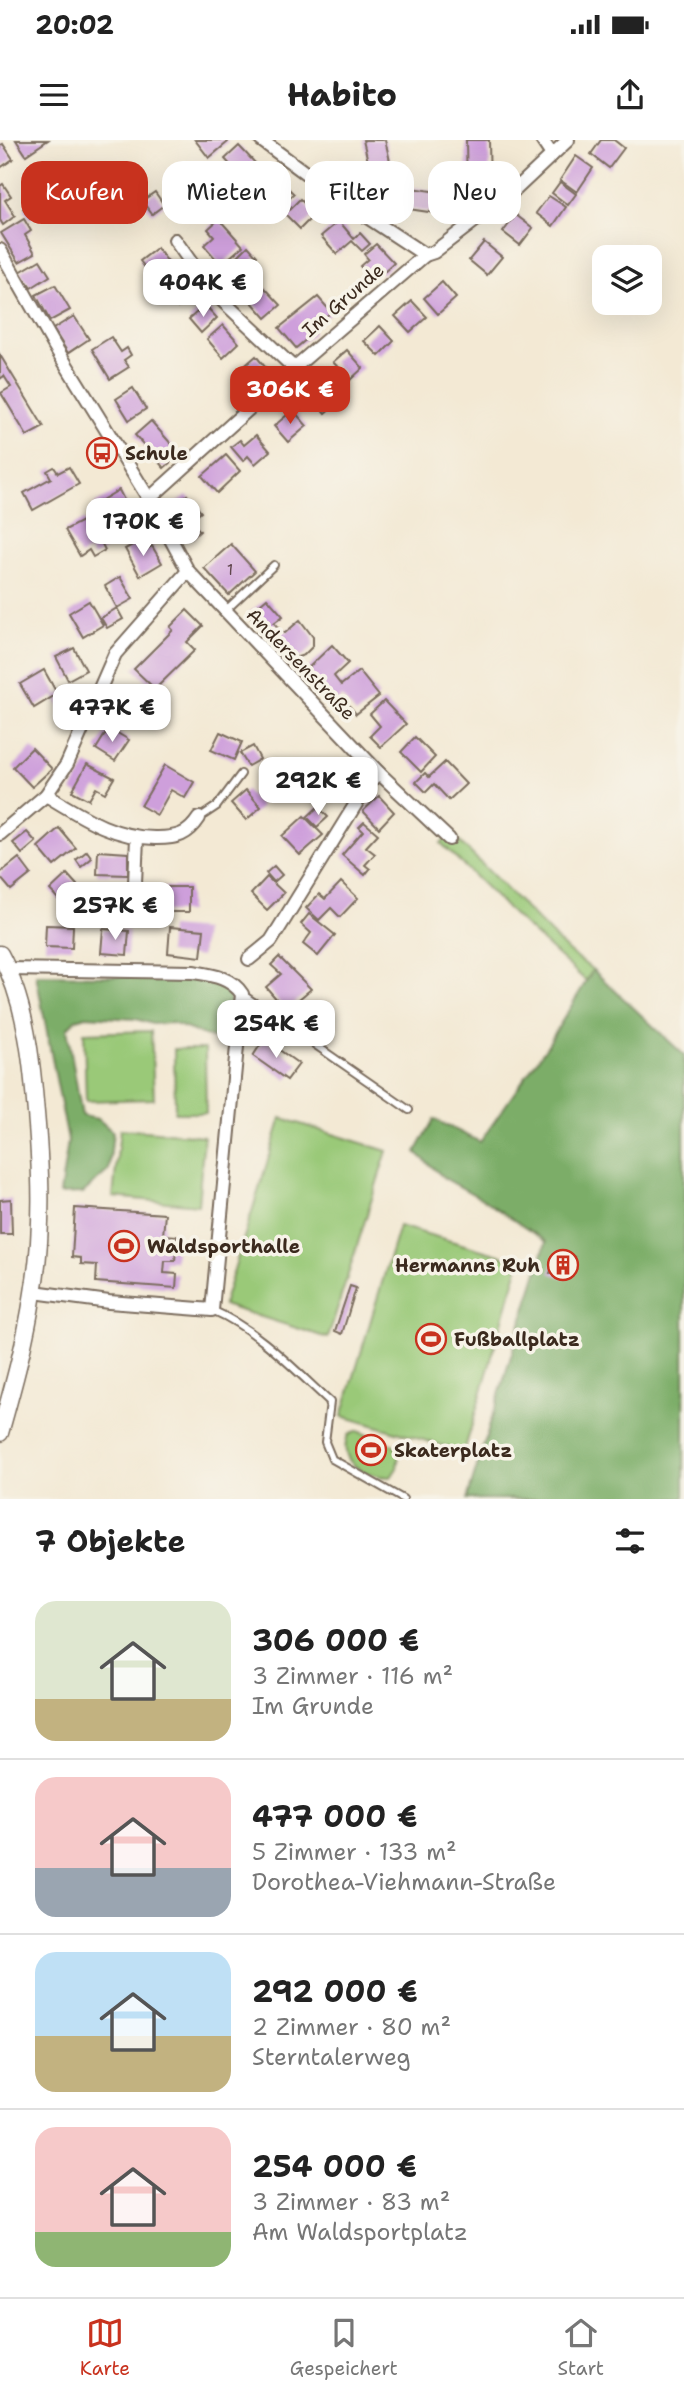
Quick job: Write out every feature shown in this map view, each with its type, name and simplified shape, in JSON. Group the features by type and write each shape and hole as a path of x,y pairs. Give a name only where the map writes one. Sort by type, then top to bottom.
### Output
{"street":[{"path":"261,140 346,203 425,255"},
{"path":"542,140 552,155"},
{"name":"Im Grunde","path":"149,499 425,255 434,252 515,190 568,140"},
{"path":"175,240 209,288 295,368"},
{"name":"Andersenstraße","path":"0,250 54,345 149,499 188,571 379,773 449,839"},
{"path":"0,834 46,795 67,764 115,654 188,571"},
{"path":"249,959 271,941 370,781 379,773"},
{"path":"46,795 97,825 137,838 182,836 192,830 199,818"},
{"path":"124,909 135,883 137,838"},
{"path":"0,954 16,986 33,1069 39,1151 39,1231 33,1292 0,1433"},
{"path":"8,969 193,972 214,975 229,981 242,994 212,1310 108,1302 33,1292"}],"lane":[{"path":"224,612 274,565"},
{"path":"199,818 217,806 241,774"},
{"path":"242,994 409,1110"},
{"path":"212,1310 231,1318 275,1351 330,1402 325,1442 332,1459 403,1499"}],"green space":[{"path":"452,834 568,951 593,970 586,981 441,843"},
{"path":"593,970 684,1055 684,1499 467,1499 546,1242 484,1200 444,1178 416,1152 434,1119 480,1142 547,1046"},
{"path":"36,975 186,977 229,988 232,1024 225,1043 172,1023 152,1024 136,1019 85,1016 75,1020 67,1029 82,1116 98,1119 113,1132 109,1170 83,1193 60,1194 68,1141"},
{"path":"151,1031 154,1099 86,1101 84,1033"},
{"path":"174,1049 205,1049 206,1113 175,1113"},
{"path":"281,1118 387,1151 328,1338 223,1305"},
{"path":"120,1129 204,1136 198,1205 113,1197"},
{"name":"Fußballplatz","path":"399,1226 520,1261 464,1452 342,1416"},
{"name":"Skaterplatz","path":"357,1431 394,1445 399,1455 397,1468 391,1477 372,1475 350,1461 346,1445 348,1435"}],"building":[{"path":"16,140 48,140 26,155"},
{"path":"195,140 227,140 228,142 209,158"},
{"path":"363,140 385,140 390,161 368,161"},
{"path":"466,140 489,140 489,161 466,161"},
{"path":"601,140 614,140 624,148 609,168 591,154"},
{"path":"3,144 13,159 0,168 0,146"},
{"path":"239,146 253,161 227,161 225,159"},
{"path":"576,156 593,168 577,192 560,180"},
{"path":"560,182 576,194 568,205 552,193"},
{"path":"3,184 11,196 5,200 15,216 3,225 0,220 0,186"},
{"path":"414,188 428,190 428,212 414,210"},
{"path":"155,192 162,202 162,206 152,214 148,209 148,197"},
{"path":"549,196 566,207 553,226 536,213"},
{"path":"300,199 305,204 305,224 300,229 291,220 291,208"},
{"path":"521,219 533,228 520,245 503,232 509,224 521,224"},
{"path":"21,221 21,224 27,224 31,231 25,235 35,253 19,262 1,233"},
{"path":"214,224 223,224 243,246 221,265 204,245 214,236 208,229"},
{"path":"335,224 342,224 354,239 360,233 370,244 362,251 352,241 337,254 321,236"},
{"path":"484,242 502,257 487,275 469,260"},
{"path":"376,244 394,263 382,274 376,267 367,274 360,266 368,259 364,254"},
{"path":"248,246 257,256 247,266 237,257"},
{"path":"157,248 172,267 155,280 140,261"},
{"path":"40,260 50,276 31,288 20,272"},
{"path":"240,264 256,281 244,293 228,276"},
{"path":"177,272 195,292 178,307 161,286"},
{"path":"442,282 456,298 438,314 424,298"},
{"path":"55,285 70,310 50,321 36,295"},
{"path":"265,288 281,305 266,318 251,301"},
{"path":"318,297 331,312 311,330 314,333 296,348 279,328"},
{"path":"412,301 427,317 410,332 395,316"},
{"path":"205,305 217,318 201,333 189,319"},
{"path":"74,316 89,339 68,353 53,329"},
{"path":"223,325 239,343 223,358 207,339"},
{"path":"380,326 394,341 379,356 364,341"},
{"path":"111,337 121,352 127,348 131,355 124,360 129,367 110,379 92,349"},
{"path":"347,350 363,368 350,380 333,362"},
{"path":"0,355 44,427 27,436 1,393 11,387 4,376 0,379"},
{"path":"256,356 271,374 248,393 240,384 248,377 241,369"},
{"path":"328,382 342,398 325,413 311,397"},
{"path":"133,388 146,409 129,420 116,399"},
{"path":"293,410 307,426 288,442 274,426"},
{"path":"151,421 180,454 164,468 135,435"},
{"path":"256,435 270,451 255,464 248,456 243,461 231,447 240,440 244,445"},
{"path":"226,455 240,471 217,493 202,476"},
{"path":"54,467 58,473 69,467 79,484 33,510 24,493 51,478 47,471"},
{"path":"119,490 128,508 105,521 95,504"},
{"path":"187,495 201,512 185,525 171,508"},
{"path":"84,520 95,540 99,538 105,550 93,557 89,550 80,556 65,530"},
{"path":"192,522 200,531 192,538 184,529"},
{"path":"138,542 143,551 152,546 162,563 140,576 125,549"},
{"path":"231,544 255,571 229,595 204,568"},
{"path":"120,577 133,599 117,608 105,586"},
{"path":"267,598 283,616 274,623 280,630 285,633 300,620 313,637 313,646 304,655 291,659 248,614"},
{"path":"89,601 103,625 83,637 69,613"},
{"path":"117,608 123,619 107,628 101,618"},
{"path":"187,610 203,626 187,642 195,650 155,689 134,669 173,630 170,627"},
{"path":"332,645 348,663 334,676 341,685 359,671 379,696 356,714 342,697 334,703 307,669"},
{"path":"74,648 86,670 68,680 56,657"},
{"path":"44,670 58,695 75,685 83,699 62,711 54,696 34,708 20,684"},
{"path":"133,688 155,703 142,723 120,709"},
{"path":"384,701 406,724 381,747 370,736 380,726 370,714"},
{"path":"109,728 129,740 115,761 96,749"},
{"path":"220,732 242,742 234,760 211,750"},
{"path":"415,737 435,757 421,772 401,752"},
{"path":"253,746 260,759 248,766 240,753"},
{"path":"32,748 52,769 32,787 13,767"},
{"path":"445,762 466,784 449,800 434,784 426,792 416,782 425,773 429,777"},
{"path":"87,764 114,778 105,793 96,788 89,800 72,791"},
{"path":"334,764 352,782 337,797 319,779"},
{"path":"165,765 194,782 185,798 171,790 157,815 141,806"},
{"path":"246,790 261,807 246,820 231,803"},
{"path":"379,796 394,812 379,828 363,811"},
{"path":"318,807 328,817 317,827 307,817"},
{"path":"304,816 323,835 300,855 282,836"},
{"path":"364,822 378,834 366,847 375,854 365,865 370,869 365,875 342,855 363,831 359,827"},
{"path":"59,828 76,848 54,866 38,847"},
{"path":"27,832 36,842 22,854 13,843"},
{"path":"87,851 92,858 81,867 76,860"},
{"path":"98,851 128,853 128,875 97,874"},
{"path":"19,858 31,874 11,890 0,877 0,873"},
{"path":"274,866 282,875 274,882 266,873"},
{"path":"67,874 85,894 68,910 50,890"},
{"path":"267,877 284,893 267,910 251,894"},
{"path":"341,882 358,898 340,917 331,908 319,920 306,908 319,894 325,899"},
{"path":"159,887 189,887 189,912 159,912"},
{"path":"89,902 90,912 78,914 77,903"},
{"path":"309,914 335,935 318,956 303,944 311,933 301,924"},
{"path":"46,925 73,926 72,948 45,947"},
{"path":"170,927 204,930 201,957 168,953"},
{"path":"103,929 129,931 127,955 101,953"},
{"path":"279,957 311,989 286,1010 266,987 281,974 271,965"},
{"path":"264,1039 299,1064 287,1080 253,1056"},
{"path":"11,1199 12,1234 0,1234 0,1200"},
{"name":"Waldsporthalle","path":"75,1208 165,1214 163,1235 177,1236 175,1261 165,1261 164,1273 177,1274 176,1288 96,1282 97,1265 81,1264 81,1258 72,1257"},
{"name":"Hermanns Ruh","path":"557,1252 575,1257 568,1279 550,1273"},
{"path":"350,1286 356,1288 342,1334 335,1331"}],"place":[{"name":"Schule","path":"102,453"},
{"name":"Waldsporthalle","path":"124,1246"},
{"name":"Hermanns Ruh","path":"563,1265"},
{"name":"Fußballplatz","path":"431,1339"},
{"name":"Skaterplatz","path":"371,1450"}]}
